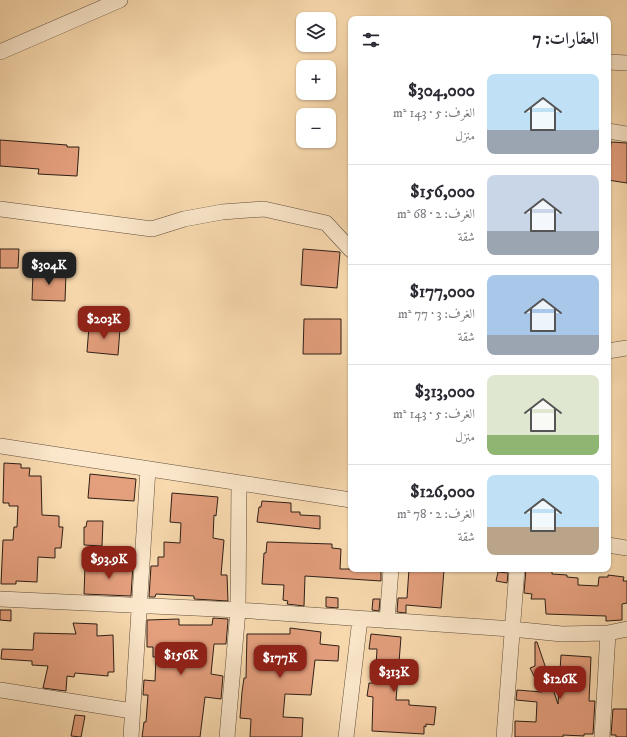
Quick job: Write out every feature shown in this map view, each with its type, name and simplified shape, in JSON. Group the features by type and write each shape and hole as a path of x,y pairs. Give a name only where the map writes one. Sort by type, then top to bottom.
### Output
{"street":[{"path":"98,0 118,1"},
{"path":"0,52 118,1"},
{"path":"611,62 627,63"},
{"path":"611,131 627,134"},
{"path":"0,209 152,229 184,219 222,212 264,209 326,223 348,247"},
{"path":"611,351 627,348"},
{"path":"0,446 348,500"},
{"path":"131,737 148,469"},
{"path":"227,737 238,610 239,483"},
{"path":"611,545 627,548"},
{"path":"387,621 391,572"},
{"path":"504,737 517,572"},
{"path":"0,599 238,610 512,629 562,634 608,633 627,629"},
{"path":"346,737 360,619"},
{"path":"602,737 608,633"},
{"path":"0,690 132,711"}],"building":[{"path":"0,140 79,147 77,176 38,174 39,169 0,166"},
{"path":"611,142 627,143 627,183 611,180"},
{"path":"0,249 19,249 18,268 0,268"},
{"path":"303,249 340,252 337,288 301,285"},
{"path":"33,272 66,273 65,301 32,300"},
{"path":"304,319 341,319 341,354 303,354"},
{"path":"89,326 120,329 118,355 87,352"},
{"path":"4,463 21,464 21,468 30,468 29,476 41,476 42,515 59,516 59,527 63,527 61,548 55,548 55,558 38,557 37,582 16,581 16,584 1,584 3,540 13,540 14,527 17,527 18,506 9,506 9,503 3,503"},
{"path":"90,474 136,479 134,501 88,498"},
{"path":"172,493 218,497 216,516 214,515 213,538 224,540 221,575 227,575 228,601 194,599 194,596 156,594 155,597 149,597 151,566 158,566 158,557 164,557 164,542 180,543 181,523 170,522"},
{"path":"262,501 291,503 291,512 300,512 300,515 320,516 320,529 257,522 259,507 261,507"},
{"path":"87,521 103,521 102,546 84,545 84,527 86,527"},
{"path":"267,542 332,544 332,548 341,549 340,569 348,569 348,572 381,572 381,581 305,576 304,606 287,604 288,601 283,600 284,585 262,584 264,553 266,553"},
{"path":"123,564 133,564 131,596 84,594 85,566 123,567"},
{"path":"409,572 444,572 441,608 406,605 406,613 397,612 398,598 407,598"},
{"path":"498,572 508,573 507,583 496,581"},
{"path":"526,572 552,572 552,574 567,575 567,577 578,578 578,585 598,586 599,577 608,577 608,575 624,577 623,581 627,581 627,603 622,604 622,620 606,621 606,616 546,614 545,599 531,599 532,594 524,593"},
{"path":"326,597 338,598 338,608 326,607"},
{"path":"373,599 380,599 379,611 372,610"},
{"path":"0,610 11,610 11,621 0,620"},
{"path":"213,618 228,619 226,644 214,644 211,674 223,676 221,699 205,697 200,737 142,737 144,722 146,722 148,695 143,695 144,680 155,681 156,657 153,657 153,647 147,647 147,620 179,619 179,625 212,625"},
{"path":"73,623 97,624 97,636 113,635 114,672 108,672 108,676 75,673 74,677 67,676 66,691 43,688 48,666 32,665 32,661 1,659 2,649 33,650 34,633 76,634"},
{"path":"290,628 321,632 320,644 339,646 338,661 315,660 311,695 285,694 283,717 303,718 302,737 250,737 251,719 240,718 244,678 246,678 247,634 290,634"},
{"path":"371,634 401,637 396,700 409,700 409,705 436,707 434,725 426,724 426,727 424,726 424,734 372,731 373,697 367,696 369,683 375,683 377,649 369,649"},
{"path":"535,642 537,642 558,704 561,655 591,657 589,701 595,701 593,734 584,734 584,736 563,735 563,737 515,737 515,721 536,722 537,702 516,700 517,690 542,692 530,668 535,666"},
{"path":"613,709 627,709 627,737 616,737 616,735 611,735"},
{"path":"75,715 85,716 81,737 71,736"}]}
